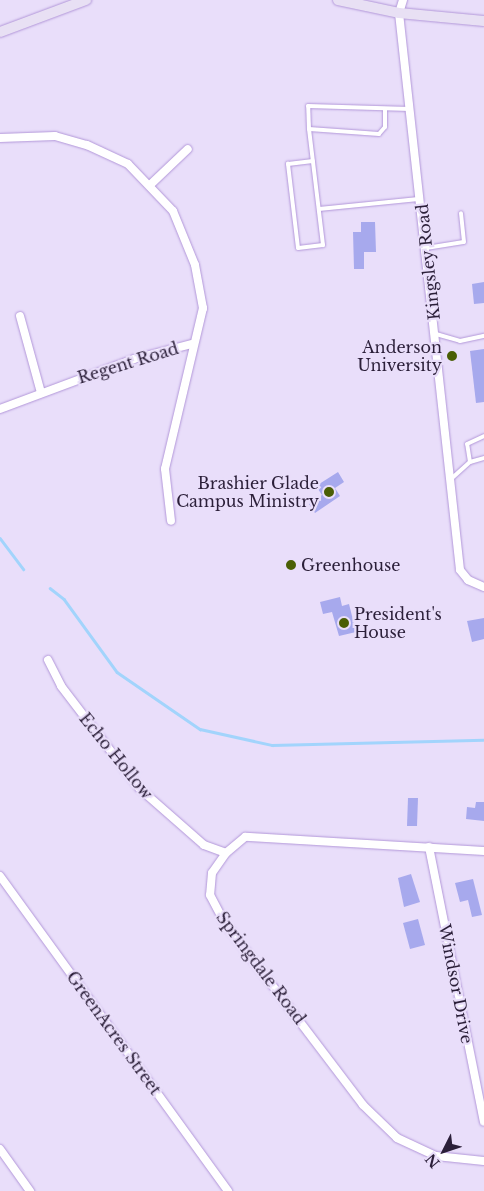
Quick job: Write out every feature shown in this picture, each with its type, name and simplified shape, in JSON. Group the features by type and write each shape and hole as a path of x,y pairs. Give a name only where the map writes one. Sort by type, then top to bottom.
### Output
{"street":[{"path":"0,32 86,0"},
{"path":"338,0 398,13 484,21"},
{"path":"398,13 404,0"},
{"name":"Kingsley Road","path":"398,13 421,198 460,570 472,584 484,587"},
{"name":"Regent Road","path":"0,138 55,136 87,145 128,164 173,211 195,265 203,308 192,344 134,359 0,409"},
{"path":"150,185 188,150"},
{"path":"20,316 41,393"},
{"path":"171,521 165,469 192,344"},
{"name":"Echo Hollow","path":"48,660 61,686 139,788 204,845 226,853"},
{"name":"Springdale Road","path":"484,851 245,837 226,853 212,873 210,895 216,909 363,1105 397,1138 428,1153 484,1161"},
{"name":"Windsor Drive","path":"429,847 484,1122"},
{"name":"GreenAcres Street","path":"0,876 228,1191"},
{"path":"0,1149 30,1191"}],"lane":[{"path":"313,161 288,164 298,248 323,245 308,106 410,109"},
{"path":"309,129 379,134 384,127 385,109"},
{"path":"319,209 421,198"},
{"path":"426,248 464,242 461,213"},
{"path":"436,334 460,341 484,336"},
{"path":"470,462 468,444 484,436"},
{"path":"450,479 470,462 484,458"}],"building":[{"path":"361,222 375,222 376,252 364,252 364,269 354,269 353,232 361,232"},
{"path":"484,282 484,303 474,304 472,284"},
{"path":"484,349 484,402 476,403 470,351"},
{"name":"Brashier Glade Campus Ministry","path":"338,472 344,482 335,488 340,496 315,513 309,504 322,495 316,486"},
{"name":"President's House","path":"340,597 342,606 349,604 356,632 339,636 332,612 323,614 320,602"},
{"path":"484,618 484,639 472,642 467,621"},
{"path":"408,798 418,798 417,826 407,826"},
{"path":"476,802 484,802 484,821 466,819 467,807 475,808"},
{"path":"411,874 420,902 404,907 398,878"},
{"path":"473,879 482,915 472,917 468,900 460,902 455,883"},
{"path":"418,919 425,945 410,949 403,923"}],"waterway":[{"path":"0,538 23,569"},
{"path":"50,588 64,599 117,672 200,729 272,745 484,740"}],"place":[{"name":"Anderson University","path":"452,356"},
{"name":"Brashier Glade Campus Ministry","path":"329,492"},
{"name":"Greenhouse","path":"291,565"},
{"name":"President's House","path":"344,623"}]}
